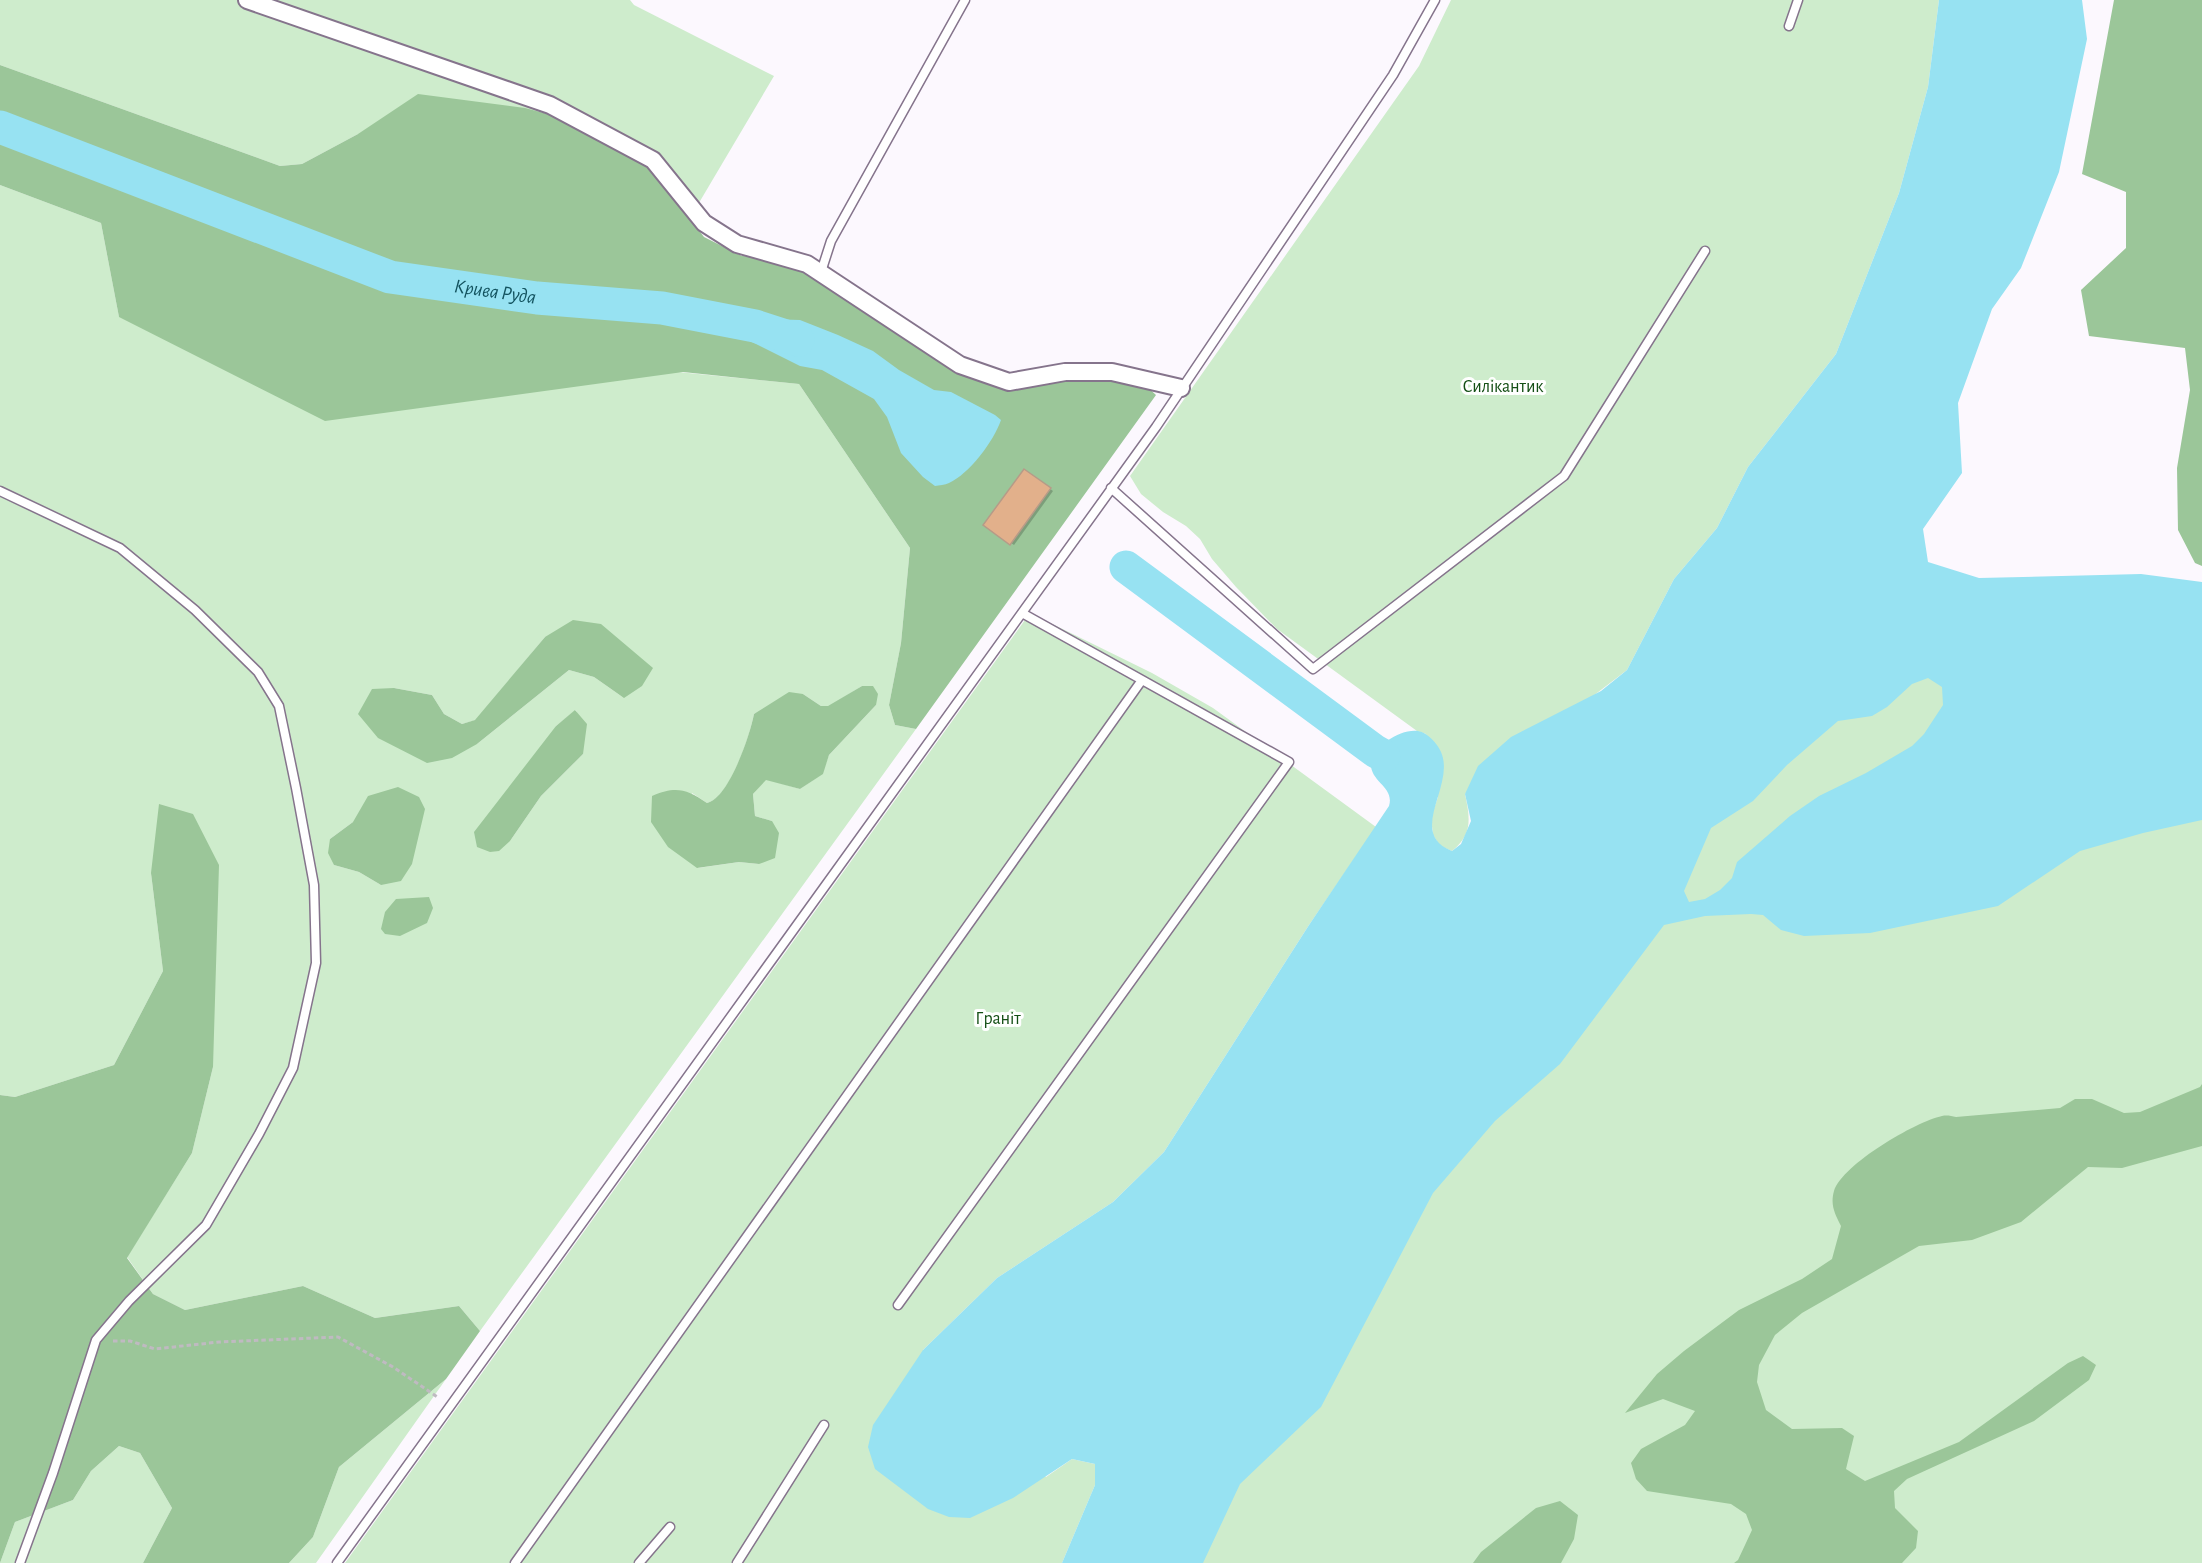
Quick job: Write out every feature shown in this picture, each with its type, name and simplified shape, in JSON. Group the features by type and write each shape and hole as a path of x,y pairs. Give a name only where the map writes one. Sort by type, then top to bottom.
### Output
{"street":[{"path":"247,0 550,105 653,160 704,223 737,244 807,264 960,365 1009,382 1065,372 1112,372 1181,388"}],"lane":[{"path":"821,272 831,240 965,0"},
{"path":"337,1563 1156,427 1393,75 1435,0"},
{"path":"1789,26 1798,0"},
{"path":"1111,488 1313,669 1564,476 1705,251"},
{"path":"0,491 120,548 195,610 258,672 279,706 314,885 316,963 292,1068 259,1134 206,1225 129,1301 96,1340 53,1473 20,1563"},
{"path":"898,1305 1289,762 1022,613"},
{"path":"515,1563 1142,680"},
{"path":"737,1563 824,1425"},
{"path":"639,1563 670,1527"}],"path":[{"path":"96,1340 130,1341 155,1349 219,1342 338,1337 393,1367 450,1406"}],"green space":[{"path":"0,0 630,0 634,5 774,76 690,218 358,134 302,164 280,166 0,65"},
{"name":"Силікантик","path":"1451,0 1939,0 1928,87 1899,193 1836,354 1748,467 1717,528 1674,579 1627,670 1465,794 1469,818 1467,832 1452,851 1440,846 1433,835 1431,817 1438,797 1426,734 1417,731 1277,629 1212,559 1200,539 1186,526 1163,512 1141,494 1130,476 1419,66"},
{"path":"2114,0 2202,0 2202,566 2195,563 2178,530 2177,468 2190,390 2185,348 2089,336 2081,290 2126,248 2126,192 2082,174"},
{"path":"0,65 280,166 302,164 358,134 418,94 525,108 566,119 634,154 655,173 704,237 742,256 794,258 966,365 1006,374 1141,381 1156,395 916,729 895,725 889,705 901,643 910,548 799,384 683,372 325,421 119,317 101,223 0,185"},
{"path":"0,185 101,223 119,317 799,384 910,548 901,643 889,705 895,725 916,729 480,1331 459,1306 375,1318 303,1286 185,1310 153,1294 127,1257 192,1153 213,1067 212,1048 151,873 163,971 114,1065 15,1097 0,1095","holes":["545,637 624,698 594,677 569,670 477,744 394,688 432,695 444,714 462,724 476,720","862,686 876,705 829,755 822,774 800,789 766,779 753,794 755,816 772,821 759,864 739,862 698,868 692,793 707,803 715,799 723,790 738,764 754,714 803,694 821,706 828,707","576,710 583,754 541,796 510,841 556,726","353,822 381,885 359,872 334,865 330,839"]},
{"name":"Граніт","path":"1030,613 1152,673 1213,708 1376,827 1309,925 1164,1152 1113,1202 997,1278 923,1350 1046,1477 1072,1459 1095,1464 1095,1485 1062,1563 345,1563"},
{"path":"573,620 601,624 653,668 642,686 624,698 594,677 569,670 477,744 452,758 427,763 378,738 358,714 372,689 394,688 432,695 444,714 462,724 475,720 545,637"},
{"path":"2202,646 2202,1563 1106,1563 1645,695"},
{"path":"862,686 873,686 878,694 876,705 829,755 823,774 800,789 766,780 753,794 755,816 772,821 779,833 775,858 759,864 739,862 697,868 668,847 651,822 652,796 681,790 707,803 715,799 723,790 737,764 754,714 789,692 803,694 821,706 828,706"},
{"path":"575,710 587,724 583,754 541,796 510,841 499,851 490,852 477,847 474,832 556,726"},
{"path":"398,787 419,797 425,809 412,864 401,881 381,885 359,872 334,865 328,853 330,839 353,822 368,796"},
{"path":"159,804 193,814 219,865 213,1067 192,1153 127,1258 153,1294 185,1310 303,1286 375,1318 459,1306 480,1331 446,1379 339,1467 313,1537 289,1563 143,1563 172,1508 140,1453 119,1446 91,1471 73,1500 15,1522 0,1563 0,1095 15,1097 114,1065 163,971 151,873"},
{"path":"429,897 433,908 427,923 400,936 385,934 381,929 385,912 396,899"},
{"path":"2202,1084 2202,1146 2122,1168 2088,1167 2021,1222 1972,1240 1919,1246 1802,1313 1775,1335 1759,1365 1757,1382 1766,1410 1792,1429 1842,1428 1854,1436 1846,1469 1865,1481 1959,1442 2068,1363 2083,1356 2096,1365 2089,1380 2034,1421 1907,1479 1894,1491 1895,1508 1918,1531 1916,1548 1902,1563 1734,1563 1738,1560 1752,1530 1746,1514 1731,1504 1647,1491 1636,1479 1631,1463 1641,1449 1685,1425 1695,1411 1663,1399 1625,1413 1657,1374 1739,1310 1802,1279 1832,1259 1841,1226 1833,1205 1834,1191 1840,1180 1865,1157 1898,1135 1942,1116 1956,1117 2060,1108 2075,1099 2092,1099 2124,1113 2140,1112 2200,1087"},
{"path":"446,1379 316,1563 289,1563 313,1537 339,1467"},
{"path":"119,1446 140,1453 172,1508 143,1563 0,1563 15,1522 73,1500 91,1471"},
{"path":"1560,1501 1578,1515 1574,1539 1561,1563 1473,1563 1481,1552 1536,1508"}],"water":[{"path":"1939,0 2082,0 2087,39 2059,172 2021,268 1992,309 1958,403 1962,473 1923,529 1928,562 1979,578 2141,574 2202,582 2202,820 2143,833 2080,851 1998,906 1870,933 1804,936 1781,930 1763,915 1751,914 1705,916 1664,925 1560,1064 1495,1121 1433,1193 1321,1407 1240,1484 1203,1563 1062,1563 1095,1485 1095,1464 1072,1459 1013,1498 970,1518 949,1517 928,1509 875,1469 868,1447 873,1425 923,1350 997,1278 1113,1202 1164,1152 1309,925 1389,806 1388,794 1371,769 1373,756 1383,744 1404,732 1418,731 1432,739 1437,745 1444,765 1443,779 1432,821 1433,833 1439,843 1452,851 1461,844 1471,821 1465,794 1478,766 1511,737 1601,691 1627,670 1674,579 1717,528 1748,467 1836,354 1899,193 1928,87","holes":["1928,678 1942,687 1943,705 1924,734 1912,746 1866,773 1819,796 1790,816 1737,862 1732,878 1720,890 1705,899 1689,902 1684,891 1711,828 1753,801 1787,765 1838,721 1872,716 1887,707 1912,684"]},
{"path":"767,319 800,320 873,351 899,370 934,390 951,392 995,415 1001,420 998,428 987,447 965,472 949,483 935,486 923,477 901,453 887,417 874,399 822,370 800,366 752,342 750,334 755,326"}],"building":[{"path":"1024,469 1051,488 1010,545 983,525"}],"waterway":[{"name":"Крива Руда","path":"0,127 390,277 537,298 662,308 755,326 798,340"},
{"path":"1126,567 1384,756"}]}
